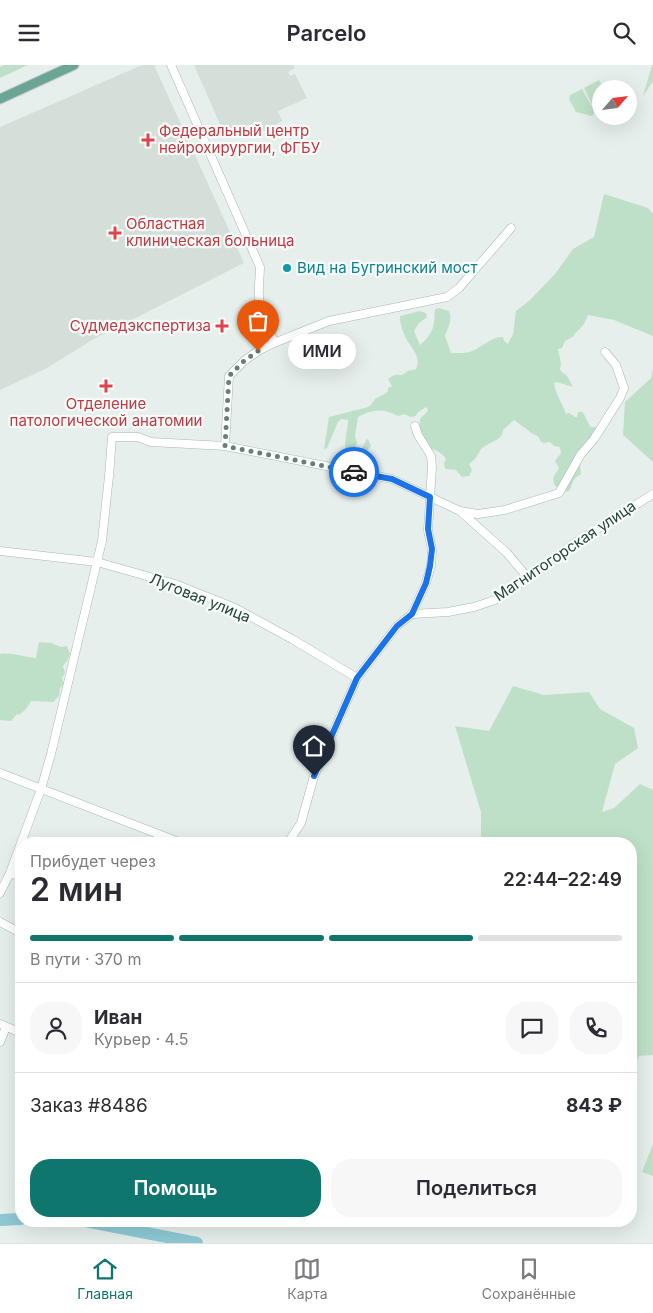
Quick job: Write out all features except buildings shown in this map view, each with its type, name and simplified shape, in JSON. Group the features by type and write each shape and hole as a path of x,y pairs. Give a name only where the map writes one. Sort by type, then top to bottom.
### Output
{"main road":[{"path":"0,99 74,65"}],"street":[{"path":"171,65 260,267 258,284 260,303 274,343"},
{"path":"225,446 229,376 244,361 274,343 329,321 447,297 459,287 510,228"},
{"path":"23,837 41,789 51,754 102,541 110,476 112,437 138,437 151,442 225,446 392,479 460,511 478,514 505,510 559,493 581,454 594,439 620,398 624,388 616,365 605,352"},
{"path":"292,837 301,823 314,776 357,678 397,626 412,614 426,583 432,549 428,529 432,467 431,456 418,435 415,425"},
{"name":"Магнитогорская улица","path":"412,614 448,612 474,607 495,600 570,546 653,494"},
{"path":"460,511 507,553 528,578"},
{"name":"Луговая улица","path":"0,551 97,562 175,584 235,608 357,678"},
{"path":"0,773 166,837"},
{"path":"0,893 15,859"},
{"path":"10,873 15,875"},
{"path":"0,922 15,930"},
{"path":"0,1042 3,1025 15,1030"}],"shaded area":[{"name":"Областная клиническая больница","path":"142,65 154,65 244,263 92,340 47,368 0,390 0,127"},
{"path":"194,65 293,65 295,68 288,72 290,76 295,74 307,98 278,111 282,121 260,133 248,125 226,138"}],"green space":[{"path":"4,65 28,65 0,78 0,67"},
{"path":"652,65 653,81 643,96"},
{"path":"592,84 592,104 584,88"},
{"path":"582,89 592,107 592,116 576,112 569,99 570,95"},
{"path":"604,194 648,208 653,214 653,336 614,320 588,315 574,336 565,341 562,348 558,349 561,363 560,370 567,376 573,387 557,382 554,383 566,414 569,413 577,417 578,412 582,412 591,427 598,429 582,458 580,465 581,474 574,479 570,490 567,492 555,486 553,481 559,468 555,461 561,453 560,447 554,446 550,442 541,442 538,436 514,420 503,430 501,436 496,441 482,448 475,459 469,464 472,470 469,476 462,477 456,470 446,469 444,464 446,459 438,451 428,447 419,431 420,419 428,409 426,407 417,413 416,416 411,417 404,414 398,416 378,411 368,412 358,417 355,436 357,443 354,450 361,450 367,439 371,446 366,452 366,457 362,459 364,466 342,458 346,454 345,443 348,420 341,419 338,422 327,448 324,449 329,417 368,407 392,386 388,379 394,375 402,375 416,369 417,357 404,334 400,316 420,311 426,313 427,317 419,323 414,331 420,345 431,332 435,309 439,308 449,311 450,314 450,323 445,336 451,353 475,350 499,337 503,337 504,341 508,344 513,334 516,311 530,300 555,274 573,249 594,237"},
{"path":"653,369 653,462 623,435 625,402 651,378"},
{"path":"39,642 51,643 61,647 67,646 70,654 63,666 65,673 62,678 64,684 60,688 59,696 53,702 31,701 26,709 19,715 17,714 11,721 0,720 0,654 14,654 36,658"},
{"path":"513,686 544,695 589,692 600,709 634,728 638,748 615,764 602,812 614,808 640,784 653,790 653,1055 639,1056 637,1060 637,837 481,837 481,812 455,726 489,731"},
{"path":"653,1144 653,1176 642,1172"}],"waterway":[{"path":"0,1220 15,1219"},
{"path":"116,1227 197,1243"}],"way so far":[{"path":"258,351 244,361 229,376 225,446 354,472"}],"place":[{"name":"Федеральный центр нейрохирургии, ФГБУ","path":"148,140"},
{"name":"Областная клиническая больница","path":"115,233"},
{"name":"Вид на Бугринский мост","path":"287,268"},
{"name":"Судмедэкспертиза","path":"222,326"},
{"name":"ИМИ","path":"258,351"},
{"name":"Отделение патологической анатомии","path":"106,386"}],"route":[{"path":"314,776 357,678 397,626 412,614 426,583 430,566 432,549 428,529 430,497 392,479 354,472"}]}
